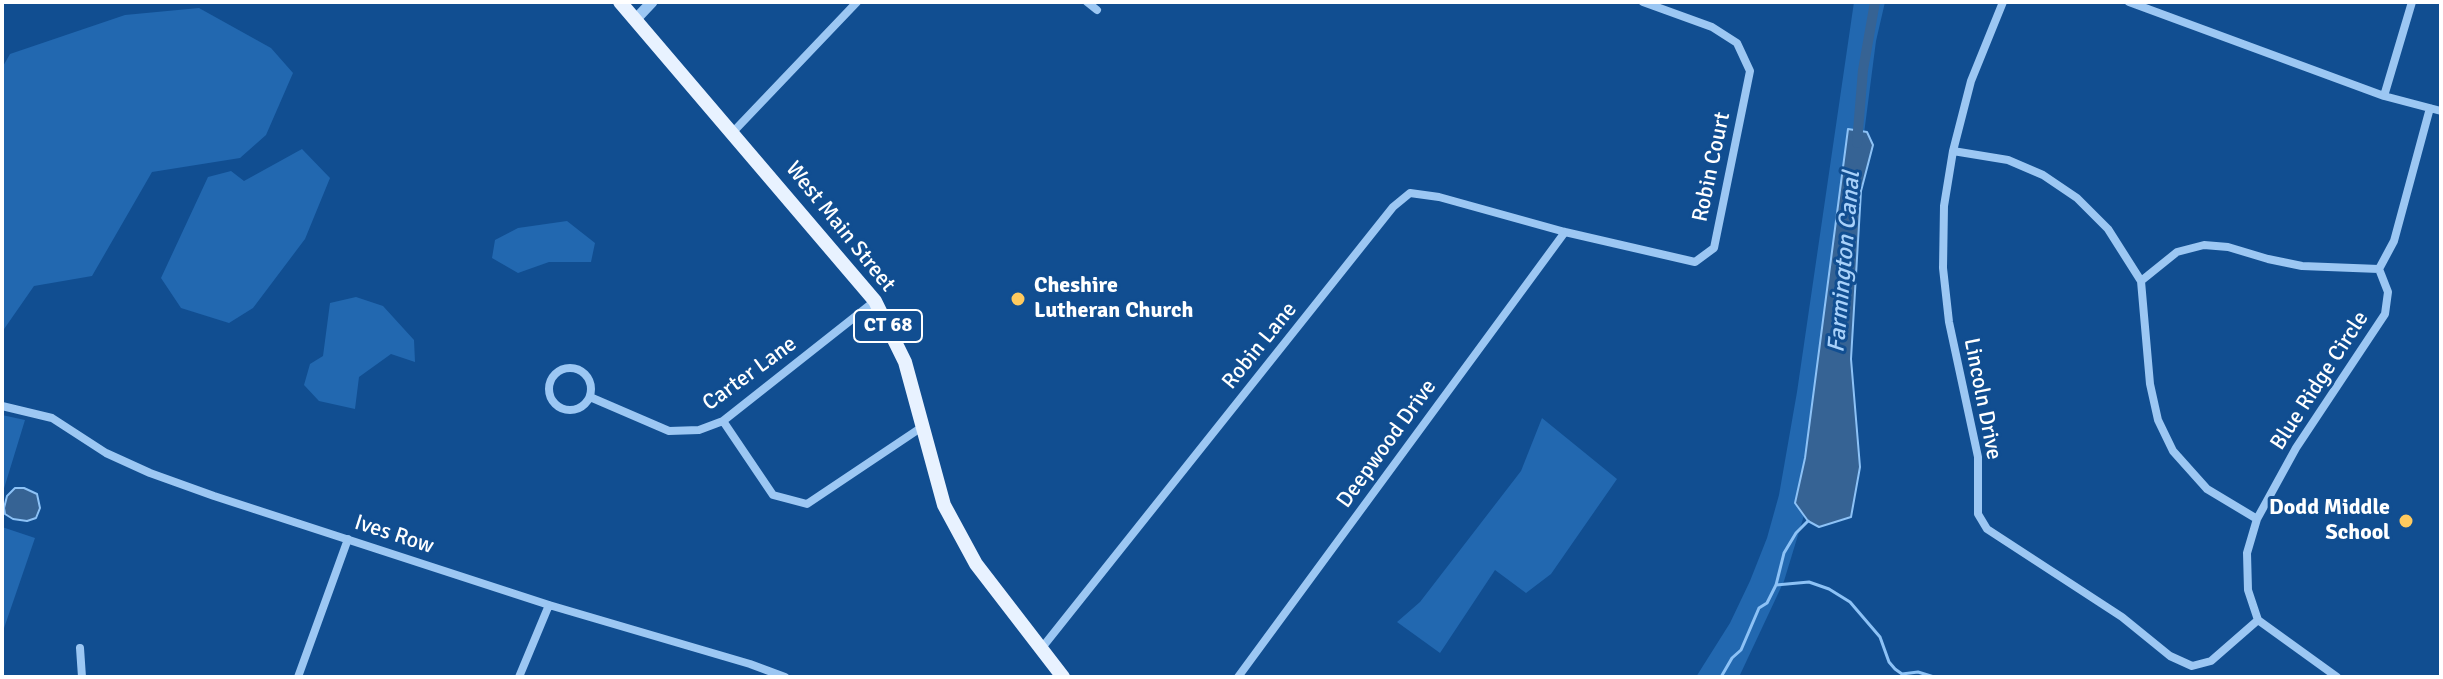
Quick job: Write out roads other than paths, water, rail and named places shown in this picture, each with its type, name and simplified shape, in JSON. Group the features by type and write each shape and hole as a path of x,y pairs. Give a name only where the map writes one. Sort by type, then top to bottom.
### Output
{"main road":[{"name":"West Main Street","path":"620,2 875,301 905,362 944,505 972,558 1063,677"}],"street":[{"path":"636,19 652,2"},
{"path":"733,132 857,2"},
{"path":"1087,2 1097,10"},
{"name":"Robin Court","path":"1565,232 1695,262 1714,248 1750,71 1737,43 1712,27 1643,2"},
{"name":"Lincoln Drive","path":"2003,2 1971,81 1953,151 1944,206 1943,268 1949,322 1978,457 1978,514 1987,529 2122,617 2170,656 2192,666 2211,661 2258,620"},
{"path":"2129,2 2384,96 2441,111"},
{"path":"2384,96 2412,2"},
{"path":"2141,281 2177,252 2204,245 2228,247 2302,266 2379,269 2394,241 2430,108"},
{"path":"1953,151 2008,160 2043,175 2077,198 2108,229 2141,281 2150,384 2158,420 2173,451 2207,489 2257,519"},
{"name":"Robin Lane","path":"1041,649 1393,207 1410,193 1439,197 1565,232"},
{"name":"Deepwood Drive","path":"1238,677 1565,232"},
{"name":"Blue Ridge Circle","path":"2258,620 2248,590 2247,553 2257,519 2296,448 2385,314 2388,292 2379,269"},
{"name":"Carter Lane","path":"590,397 669,431 699,430 723,421 875,301"},
{"path":"562,369 576,369 583,372 590,383 590,397 574,409 561,408 551,399 549,385 562,369"},
{"name":"Ives Row","path":"2,406 52,418 106,453 150,473 549,605 785,677"},
{"path":"723,421 773,495 807,504 922,427"},
{"path":"298,677 348,539"},
{"path":"519,677 549,605"},
{"path":"2258,620 2337,677"},
{"path":"80,648 82,677"}],"water":[{"path":"1848,129 1867,132 1873,145 1861,191 1851,359 1860,467 1851,517 1819,527 1808,521 1795,503 1805,458"},
{"path":"15,488 37,494 40,508 36,518 27,521 5,514 7,496"}],"waterway":[{"name":"Farmington Canal","path":"1857,143 1863,70 1875,2"},
{"path":"1721,677 1732,658 1741,650 1759,608 1767,603 1776,585 1784,553 1808,521"},
{"path":"1776,585 1809,582 1829,589 1850,602 1880,637 1889,662 1895,669 1902,674 1918,672 1934,677"}],"place":[{"name":"Cheshire Lutheran Church","path":"1018,299"},
{"name":"Dodd Middle School","path":"2406,521"}]}
